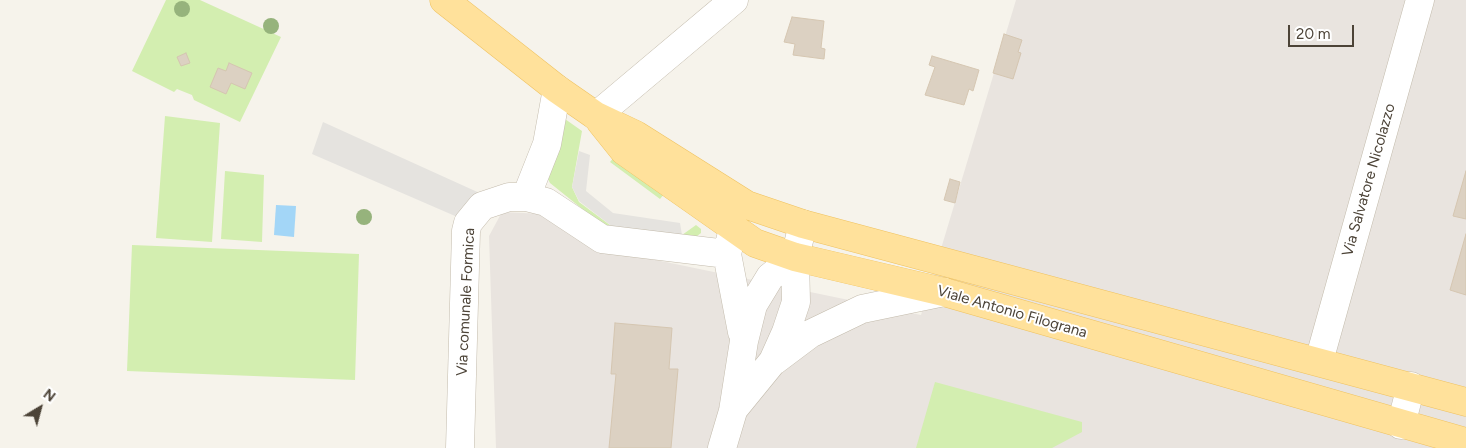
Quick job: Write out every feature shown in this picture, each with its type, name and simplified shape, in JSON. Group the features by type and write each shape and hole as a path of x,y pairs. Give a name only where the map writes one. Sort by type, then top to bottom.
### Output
{"main road":[{"name":"Viale Antonio Filograna","path":"444,0 557,89 596,116 636,135 747,205 803,224 1466,402"},
{"name":"Viale Antonio Filograna","path":"596,116 624,150 755,243 795,257 944,292 1466,442"}],"street":[{"path":"596,116 734,0"},
{"name":"Via Salvatore Nicolazzo","path":"1319,361 1420,0"},
{"path":"526,197 536,177 547,144 557,89"},
{"name":"Via comunale Formica","path":"460,448 466,231 471,219 482,206 508,197 526,197 546,202 602,239 727,254"},
{"path":"744,341 727,254 732,227 747,205"},
{"path":"773,362 796,302 795,257 803,224"},
{"path":"722,448 732,411 744,341 754,304 770,277 795,257"},
{"path":"732,411 773,362 810,334 862,309 944,292"},
{"path":"1401,424 1411,386"}],"shaded area":[{"path":"1016,0 1466,0 1466,448 496,448 489,236 502,212 545,214 603,249 921,315"},
{"path":"323,122 484,195 462,219 312,154"},
{"path":"579,151 590,155 586,191 613,213 680,223 682,235 614,228 579,201 572,187"}],"green space":[{"path":"166,0 200,0 281,37 240,122 194,100 192,95 177,89 174,92 132,71"},
{"path":"165,116 220,123 212,242 156,238"},
{"path":"565,119 582,131 572,187 579,202 614,228 682,235 696,225 701,229 701,233 692,240 606,228 550,183 547,177"},
{"path":"615,156 665,193 660,199 610,162"},
{"path":"225,171 264,175 262,242 221,239"},
{"path":"132,245 359,254 355,380 127,371"},
{"path":"935,382 1082,422 1082,432 1052,448 916,448"}],"water":[{"path":"276,205 296,206 294,237 274,235"}],"building":[{"path":"792,17 824,21 821,48 825,49 824,59 793,55 795,44 784,42"},
{"path":"1004,34 1022,40 1018,52 1021,53 1013,79 993,73"},
{"path":"186,53 190,63 181,66 177,57"},
{"path":"932,56 979,70 973,91 969,89 964,105 925,95 935,67 929,65"},
{"path":"229,63 252,73 245,89 231,83 226,94 210,87 218,68 226,71"},
{"path":"1466,171 1466,219 1453,216"},
{"path":"950,179 960,182 955,203 944,200"},
{"path":"1466,234 1466,295 1450,290"},
{"path":"615,323 672,328 669,369 678,369 671,448 609,448 616,374 611,374"}]}
